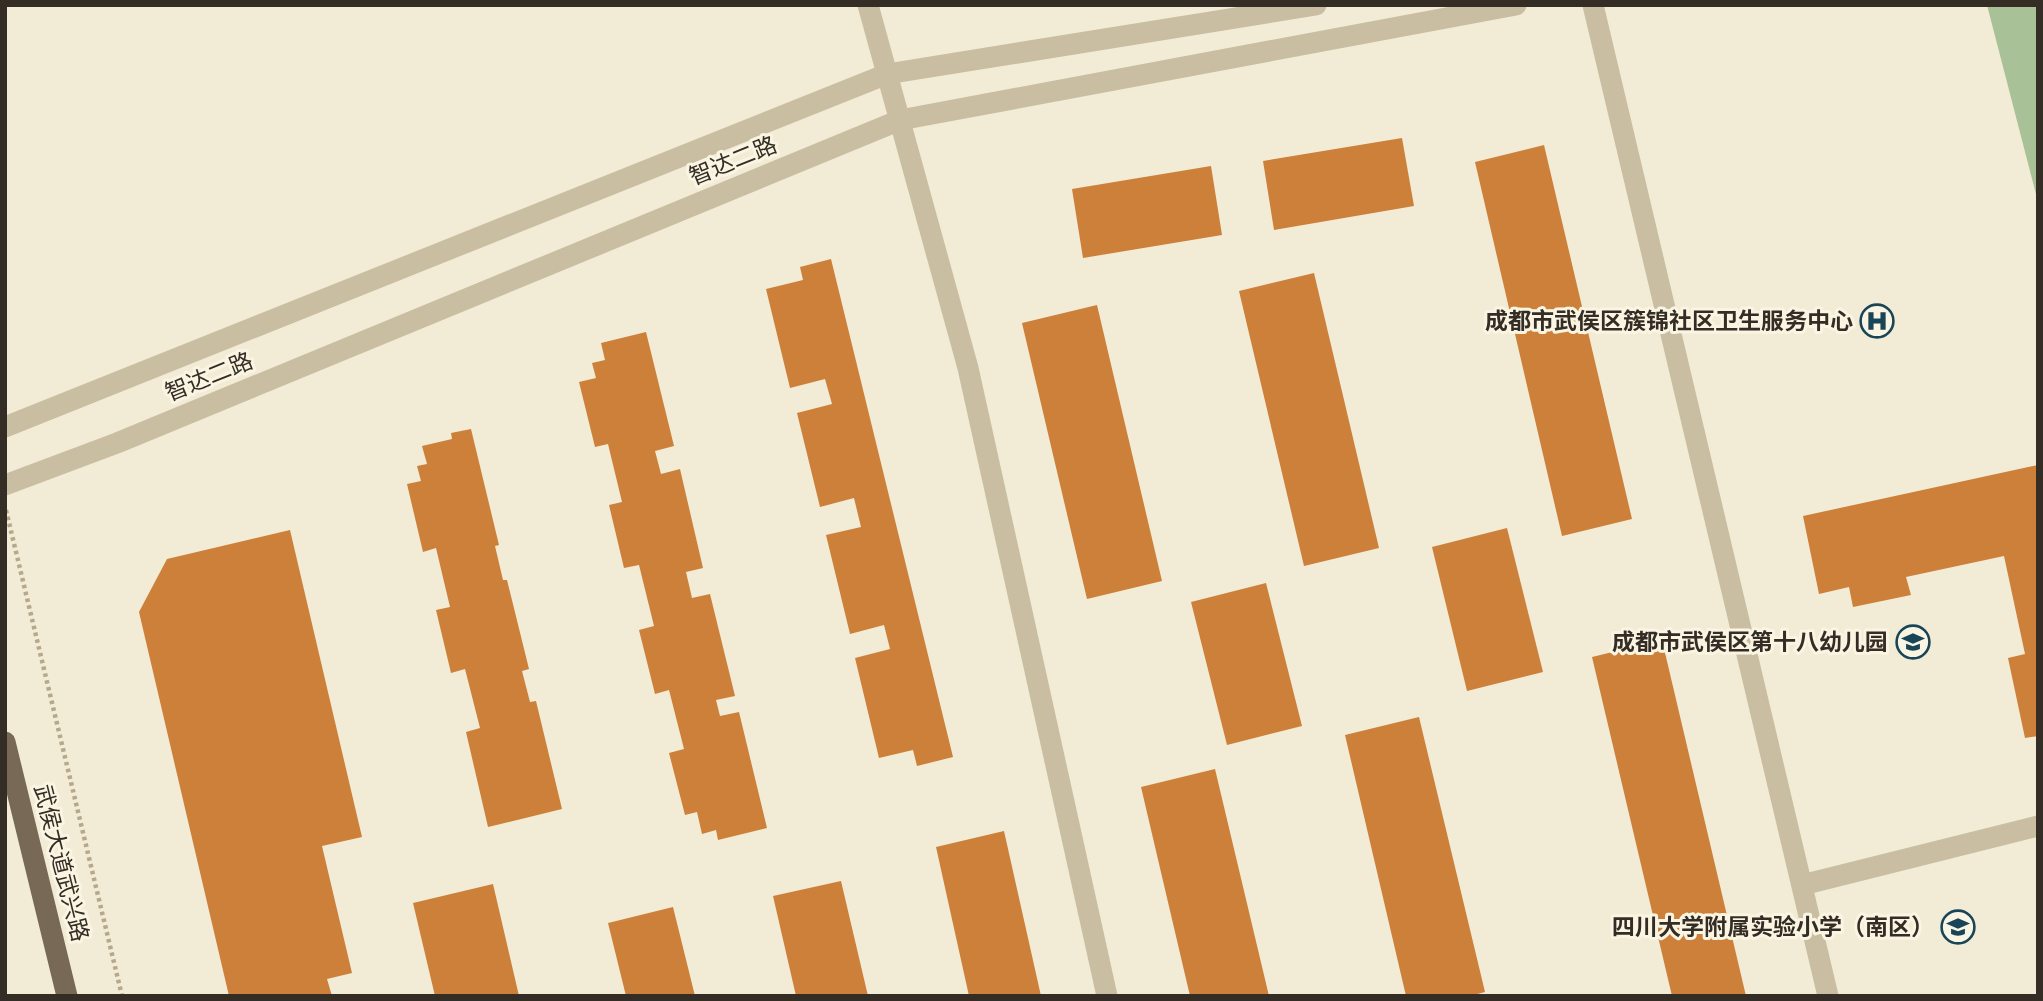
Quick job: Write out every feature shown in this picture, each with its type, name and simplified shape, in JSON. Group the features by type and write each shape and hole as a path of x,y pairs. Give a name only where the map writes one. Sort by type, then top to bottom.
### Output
{"main road":[{"name":"武侯大道武兴路","path":"5,742 66,996"}],"street":[{"path":"868,5 968,368 1107,996"},
{"name":"智达二路","path":"5,427 887,74 1316,5"},
{"name":"智达二路","path":"5,485 143,433 900,120 1517,5"},
{"path":"1593,5 1828,996"},
{"path":"1802,885 2038,826"}],"path":[{"path":"5,507 122,996"}],"green space":[{"path":"1987,5 2038,5 2038,202"}],"building":[{"path":"1402,138 1414,206 1274,230 1263,161"},
{"path":"1544,145 1632,519 1562,536 1475,162"},
{"path":"1211,166 1222,235 1083,258 1072,189"},
{"path":"831,259 953,757 917,766 913,750 879,758 855,658 890,649 884,625 850,634 826,535 861,527 854,498 820,507 797,413 832,404 825,379 790,388 766,289 803,280 800,267"},
{"path":"1314,273 1379,548 1304,566 1239,291"},
{"path":"1097,305 1162,581 1087,599 1022,323"},
{"path":"646,332 674,446 655,451 661,474 680,469 703,568 686,572 692,598 710,594 735,696 716,700 720,716 739,712 767,828 718,840 716,830 702,834 697,812 685,815 669,753 684,749 669,690 655,694 639,630 654,626 639,565 624,568 609,505 622,502 608,444 595,447 579,382 596,378 592,363 605,360 601,343"},
{"path":"471,429 499,545 495,546 503,580 507,580 529,669 522,671 530,702 536,701 562,809 488,827 466,732 480,728 465,669 451,673 436,610 450,607 436,548 423,552 407,484 421,481 417,466 427,464 422,446 452,439 451,433"},
{"path":"2038,465 2038,736 2025,738 2008,658 2025,654 2004,556 1906,577 1911,595 1853,607 1849,587 1819,594 1803,516"},
{"path":"1507,528 1543,672 1467,691 1432,547"},
{"path":"290,530 362,837 322,846 352,973 327,979 332,996 229,996 139,612 167,559"},
{"path":"1266,583 1302,726 1227,745 1191,602"},
{"path":"1662,640 1746,996 1672,996 1592,657"},
{"path":"1419,717 1485,992 1470,996 1406,996 1345,735"},
{"path":"1215,769 1269,996 1190,996 1141,787"},
{"path":"1004,831 1041,996 969,996 936,847"},
{"path":"841,881 868,996 796,996 773,896"},
{"path":"493,884 519,996 435,996 413,903"},
{"path":"673,907 695,996 626,996 608,923"}],"place":[{"name":"成都市武侯区簇锦社区卫生服务中心","path":"1877,321"},
{"name":"成都市武侯区第十八幼儿园","path":"1913,642"},
{"name":"四川大学附属实验小学（南区）","path":"1958,927"}]}
